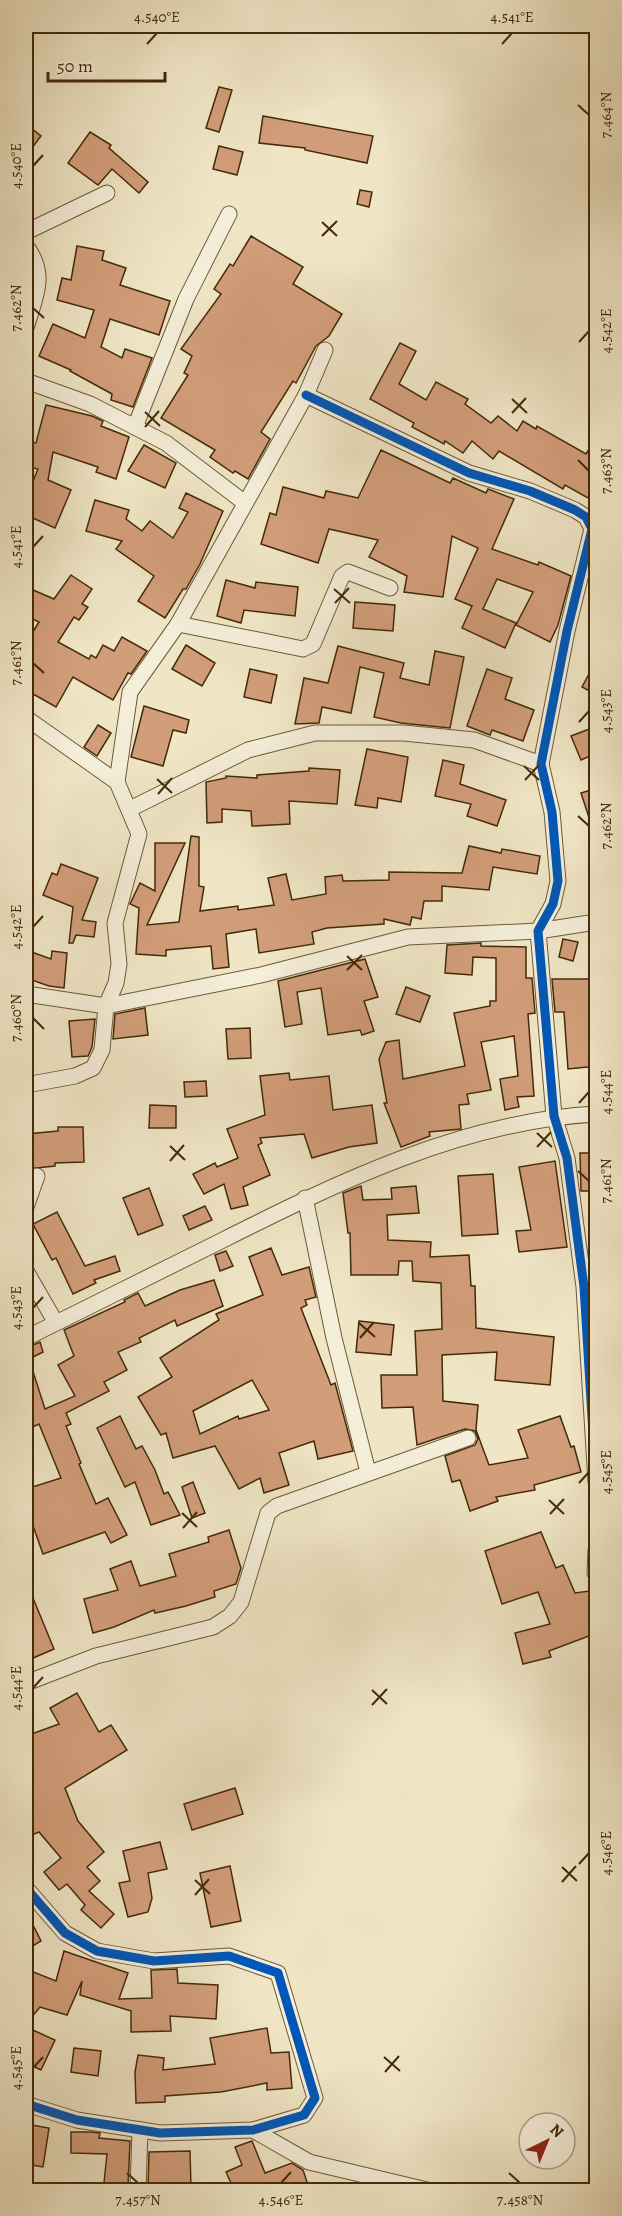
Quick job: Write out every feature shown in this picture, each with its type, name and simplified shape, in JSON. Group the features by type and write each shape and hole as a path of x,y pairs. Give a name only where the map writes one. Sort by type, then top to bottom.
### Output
{"street":[{"path":"26,232 107,193"},
{"path":"135,427 186,299 229,214"},
{"path":"26,246 36,259 40,281 26,328"},
{"path":"117,782 130,692 178,624 306,395 324,350"},
{"path":"26,381 90,404 166,443 245,503"},
{"path":"306,395 470,473 531,491 586,517 592,529 567,631 541,764 552,812 558,881 553,904 538,931 554,1116 567,1158 590,1288 597,1482"},
{"path":"178,624 303,649 313,644 342,576 348,572 390,588"},
{"path":"26,718 117,782 139,834 114,924 119,964 116,983 106,1006 102,1050 93,1068 75,1076 26,1085"},
{"path":"130,809 248,750 315,733 404,733 474,740 541,764"},
{"path":"26,994 106,1006 261,975 408,937 538,931 597,921"},
{"path":"26,1338 305,1198 379,1168 460,1140 554,1116 597,1114"},
{"path":"26,1207 37,1176"},
{"path":"305,1198 334,1338 368,1472"},
{"path":"26,1271 56,1323"},
{"path":"26,1683 96,1656 213,1627 230,1616 241,1602 268,1513 277,1506 468,1438"},
{"path":"595,1572 597,1550"},
{"path":"26,1888 65,1933 97,1951 154,1961 229,1956 278,1973 315,2098 304,2115 253,2130 160,2133 77,2120 26,2104"},
{"path":"138,2190 140,2130"},
{"path":"253,2130 309,2162 426,2190"}],"building":[{"path":"219,87 232,90 219,132 206,128"},
{"path":"263,116 373,136 367,163 305,150 305,148 259,143"},
{"path":"26,124 41,136 26,156"},
{"path":"90,132 111,145 109,148 148,182 139,193 112,169 98,185 68,163"},
{"path":"219,146 243,152 237,175 213,169"},
{"path":"360,190 372,192 369,207 357,204"},
{"path":"251,236 303,267 293,284 342,314 329,336 316,346 296,383 293,381 261,432 270,439 248,479 235,471 233,473 210,457 215,450 161,418 188,375 184,373 192,356 181,349 221,294 214,289 230,264 233,266"},
{"path":"77,246 104,251 102,260 126,268 120,285 170,301 159,335 110,319 101,347 122,358 125,349 152,358 133,407 111,400 112,394 71,370 39,356 53,324 85,338 94,310 57,300 62,278 71,280"},
{"path":"400,343 416,351 399,384 426,400 436,382 468,399 465,404 491,423 498,416 517,431 523,421 536,429 537,426 586,454 597,436 597,503 565,485 563,489 499,451 493,459 472,441 463,453 445,441 444,444 412,427 414,423 370,399"},
{"path":"46,405 92,416 103,421 101,426 129,437 116,479 96,472 98,467 53,452 48,480 71,490 55,528 26,515 26,498 38,469 26,466 26,441 36,443"},
{"path":"144,445 176,463 165,488 128,471"},
{"path":"381,450 450,483 453,478 486,493 488,489 514,499 492,549 538,565 539,562 571,576 558,625 550,642 516,625 533,592 497,579 483,609 516,623 505,648 462,628 472,606 455,599 478,548 452,536 443,597 404,592 407,576 369,557 378,540 329,529 318,563 261,544 270,513 276,515 283,487 324,498 326,491 358,498"},
{"path":"186,493 223,511 200,564 186,589 183,589 165,618 138,601 154,576 116,549 122,541 86,531 95,500 129,510 126,519 142,531 150,521 173,538 188,512 179,508"},
{"path":"71,575 92,589 82,604 88,607 79,620 74,617 58,642 89,659 91,655 96,658 103,645 114,651 122,637 147,651 131,674 128,673 113,700 73,677 56,707 26,690 26,643 39,622 26,616 26,587 54,599"},
{"path":"226,580 255,588 256,582 298,587 295,616 244,610 241,623 217,616"},
{"path":"355,602 395,605 393,631 353,628"},
{"path":"186,645 215,663 202,686 172,669"},
{"path":"338,646 404,663 400,678 429,685 435,651 464,657 450,728 401,723 374,717 384,673 360,667 351,713 322,707 319,723 295,724 304,678 328,683"},
{"path":"597,659 597,695 582,687"},
{"path":"250,669 277,675 271,703 244,697"},
{"path":"487,669 512,678 505,699 534,710 523,741 492,730 490,735 467,726"},
{"path":"144,706 189,720 186,733 173,730 163,766 131,757"},
{"path":"98,725 111,733 97,756 84,747"},
{"path":"597,726 597,753 581,760 571,736"},
{"path":"367,749 408,757 401,802 378,798 377,808 355,805"},
{"path":"443,760 464,765 460,784 506,800 497,826 467,816 471,804 435,796"},
{"path":"309,768 340,770 337,804 289,801 290,824 252,826 251,811 222,809 222,822 207,823 206,782 226,778 226,776 257,778 257,775 309,771"},
{"path":"597,788 597,833 594,833 581,793"},
{"path":"191,836 199,837 199,886 204,887 200,911 238,906 238,910 274,905 268,878 286,874 292,900 326,894 325,877 342,875 343,881 389,880 389,872 462,873 469,846 501,853 502,849 540,856 537,874 493,867 489,890 442,886 442,901 424,901 421,919 412,917 410,925 384,919 384,924 327,928 312,932 314,944 259,953 256,929 226,934 229,967 213,969 211,946 166,950 166,956 136,954 139,908 130,904 140,883 155,891 155,843 185,843 147,925 179,922"},
{"path":"61,864 98,878 82,920 96,922 94,937 76,935 73,943 69,943 73,907 43,895 52,873 57,875"},
{"path":"563,939 578,942 573,961 559,957"},
{"path":"481,943 481,946 526,947 526,978 532,978 535,1013 528,1014 534,1096 517,1097 519,1107 505,1110 500,1079 518,1076 514,1036 481,1042 491,1090 467,1094 469,1104 459,1105 461,1129 429,1132 430,1136 401,1147 384,1103 387,1103 379,1059 386,1042 399,1040 403,1079 465,1066 454,1013 490,1006 490,1001 496,1001 496,958 473,957 472,975 445,973 447,945"},
{"path":"26,950 51,959 52,951 67,953 64,988 49,986 26,978"},
{"path":"365,959 378,997 364,1001 374,1031 362,1035 360,1030 328,1035 321,988 297,992 302,1024 285,1027 278,981"},
{"path":"552,979 596,979 596,1010 592,1010 597,1066 568,1069 564,1012 555,1012"},
{"path":"406,987 430,996 420,1022 396,1014"},
{"path":"145,1008 148,1035 113,1039 115,1014"},
{"path":"95,1019 92,1047 88,1056 72,1057 69,1021"},
{"path":"250,1028 251,1058 228,1059 226,1029"},
{"path":"289,1073 290,1080 329,1076 333,1110 372,1105 377,1143 349,1147 312,1158 304,1134 260,1138 262,1143 258,1145 270,1175 243,1187 248,1205 231,1209 224,1184 204,1194 193,1174 215,1163 217,1167 238,1158 227,1129 265,1115 260,1076"},
{"path":"206,1081 207,1096 185,1097 184,1082"},
{"path":"150,1105 176,1106 176,1128 149,1128"},
{"path":"58,1127 83,1127 84,1162 55,1163 55,1166 27,1169 26,1134 58,1131"},
{"path":"580,1153 597,1153 597,1191 581,1191"},
{"path":"555,1161 567,1247 519,1252 516,1231 531,1230 519,1167"},
{"path":"493,1174 498,1234 462,1236 458,1176"},
{"path":"361,1186 363,1200 392,1199 391,1188 416,1186 419,1213 387,1215 388,1240 431,1242 430,1257 469,1255 471,1286 475,1286 476,1328 554,1337 550,1385 495,1380 497,1352 442,1355 443,1401 478,1405 476,1430 489,1465 528,1458 518,1430 560,1416 571,1447 574,1446 581,1472 534,1485 535,1490 496,1497 498,1501 470,1511 460,1480 452,1482 445,1456 475,1445 478,1439 475,1431 465,1429 417,1445 413,1407 382,1408 381,1375 417,1375 415,1331 442,1329 441,1283 413,1281 412,1261 399,1261 398,1275 351,1275 350,1233 348,1233 343,1193"},
{"path":"149,1188 163,1225 138,1235 123,1198"},
{"path":"205,1206 212,1220 189,1230 183,1216"},
{"path":"57,1212 85,1266 115,1256 120,1271 94,1280 96,1283 73,1294 56,1258 52,1260 33,1224"},
{"path":"271,1248 282,1275 309,1267 316,1297 305,1300 307,1305 301,1308 331,1385 335,1383 353,1451 318,1459 314,1441 279,1453 289,1485 264,1493 260,1478 239,1489 215,1446 173,1458 166,1433 161,1435 138,1397 172,1377 160,1358 219,1320 216,1314 263,1295 249,1257","holes":["252,1380 269,1410 239,1419 238,1416 200,1434 193,1411"]},
{"path":"226,1251 233,1266 220,1271 215,1255"},
{"path":"214,1280 223,1306 177,1326 175,1320 139,1338 141,1342 118,1352 127,1370 104,1382 109,1391 66,1413 71,1424 66,1426 96,1504 108,1498 127,1535 111,1543 105,1532 43,1554 26,1506 26,1489 61,1478 39,1424 26,1430 26,1348 40,1342 43,1352 29,1359 45,1409 75,1396 58,1365 74,1356 64,1330 125,1302 124,1300 138,1293 145,1306 180,1290"},
{"path":"359,1321 394,1325 391,1355 356,1352"},
{"path":"120,1416 136,1449 142,1446 155,1470 164,1494 168,1492 180,1515 151,1525 135,1482 125,1487 97,1428"},
{"path":"193,1482 205,1513 192,1518 182,1487"},
{"path":"229,1530 241,1568 236,1584 214,1591 215,1597 155,1613 154,1610 93,1633 84,1599 118,1590 110,1569 131,1561 140,1586 176,1576 169,1554 209,1542 208,1537"},
{"path":"541,1532 556,1568 563,1565 575,1593 597,1590 597,1633 549,1651 551,1657 523,1664 515,1633 550,1624 538,1592 502,1604 485,1551"},
{"path":"26,1581 54,1649 26,1661"},
{"path":"77,1693 99,1732 111,1725 127,1750 65,1788 78,1821 104,1852 87,1867 100,1881 89,1891 114,1914 101,1928 81,1910 85,1905 67,1884 59,1890 44,1872 61,1858 39,1832 32,1835 26,1818 26,1736 59,1724 50,1708"},
{"path":"235,1788 243,1814 192,1830 184,1804"},
{"path":"160,1842 167,1869 148,1873 152,1898 148,1912 128,1917 119,1883 130,1881 123,1851"},
{"path":"230,1866 241,1921 211,1927 200,1873"},
{"path":"26,1911 41,1941 26,1950"},
{"path":"64,1951 128,1973 119,1999 152,1998 151,1970 177,1969 178,1983 218,1985 216,2019 170,2016 171,2031 131,2032 131,2011 80,1995 82,1981 67,2015 40,2007 26,2024 26,1969 56,1981"},
{"path":"26,2027 55,2040 41,2070 26,2063"},
{"path":"267,2028 271,2053 289,2052 292,2088 267,2090 267,2083 221,2092 165,2096 165,2102 136,2103 135,2072 138,2055 164,2058 163,2070 215,2064 210,2038"},
{"path":"74,2048 101,2051 98,2076 71,2072"},
{"path":"26,2124 49,2128 43,2167 26,2164"},
{"path":"71,2132 100,2133 99,2138 130,2141 128,2186 104,2183 107,2154 71,2153"},
{"path":"252,2141 265,2173 292,2163 303,2170 308,2185 295,2190 234,2190 226,2172 242,2165 235,2147"},
{"path":"190,2151 191,2187 148,2188 149,2152"}],"cycle path":[{"path":"306,395 469,473 530,491 575,510 586,517 592,529 567,631 541,764 552,812 558,881 553,904 538,931 554,1116 567,1158 584,1287 596,1482"},
{"path":"26,1888 65,1933 97,1951 154,1961 229,1956 278,1973 315,2098 304,2115 253,2130 160,2133 77,2120 26,2104"}]}
